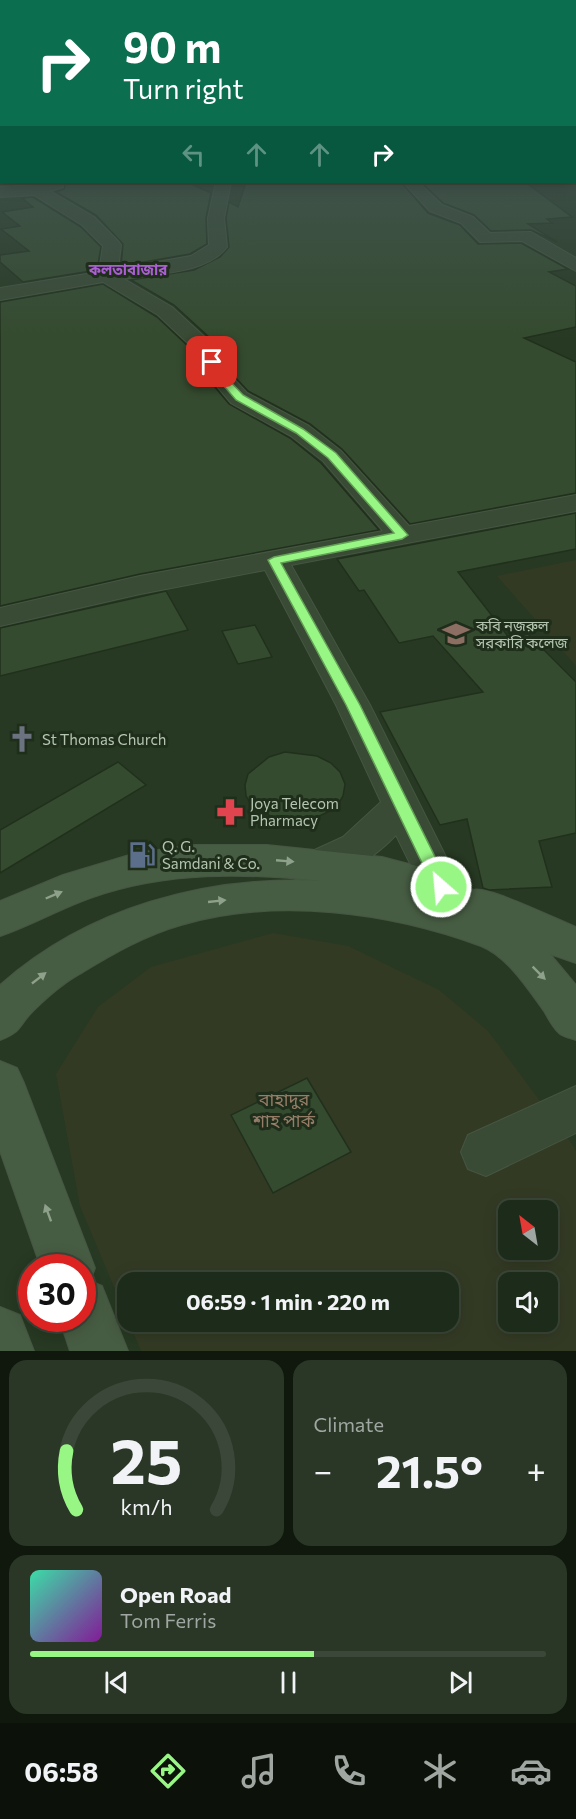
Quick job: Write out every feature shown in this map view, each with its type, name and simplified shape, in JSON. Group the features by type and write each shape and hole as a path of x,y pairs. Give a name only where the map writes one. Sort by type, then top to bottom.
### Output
{"main road":[{"path":"0,919 76,886 136,868 195,860 267,860 382,872 441,887 576,946"},
{"path":"441,887 503,938 545,978 576,1020"},
{"path":"0,1020 9,1004 44,974 108,936 203,903 254,897 338,898 407,907 503,938"},
{"path":"0,1083 63,1254"},
{"path":"92,1332 99,1351"},
{"path":"0,1335 5,1351"}],"street":[{"path":"73,212 88,221 112,244 108,277"},
{"path":"0,294 196,261 218,247 217,212"},
{"path":"446,212 467,220 486,238 525,236 576,266"},
{"path":"108,277 165,311 202,345 222,379 239,398 300,431 332,456 402,535"},
{"path":"0,617 140,585 576,503"},
{"path":"274,560 353,705 400,807 441,887"},
{"path":"322,864 356,850 369,841 400,807"},
{"path":"486,1152 576,1109"}],"green space":[{"path":"576,560 576,666 497,576"},
{"name":"বাহাদুর শাহ পার্ক","path":"273,933 348,946 439,990 488,1031 576,1151 576,1351 141,1351 133,1332 459,1332 459,1272 117,1272 117,1294 80,1206 56,1074 98,1007 151,967"}],"building":[{"path":"2,212 57,212 81,227 101,247 97,270 23,282 0,262 0,255 29,251 1,229 20,226"},
{"path":"91,212 207,212 207,244 190,254 121,266 123,244"},
{"path":"227,212 427,212 460,225 478,244 521,243 568,269 549,272 576,286 576,327 524,338 576,362 576,493 410,524 342,449 310,424 248,391 233,375 211,339 174,305 131,280 194,270 220,257 229,247"},
{"path":"466,212 565,212 572,217 547,219 552,223 528,224 557,242 531,230 491,231 474,215"},
{"path":"103,284 157,317 191,349 209,380 229,404 290,438 321,463 379,530 140,574 0,606 0,302"},
{"name":"কবি নজরুল সরকারি কলেজ","path":"576,513 576,549 458,572 510,639 528,634 576,682 576,833 539,841 552,887 489,890 483,888 467,819 440,825 380,712 483,692 433,636 399,643 364,590 359,591 337,559"},
{"path":"166,591 188,630 0,676 0,628"},
{"path":"255,625 272,657 238,664 222,631"},
{"path":"285,752 317,756 331,763 340,772 345,784 343,796 336,808 309,821 294,823 278,820 252,806 246,796 245,785 248,774 269,757"},
{"path":"118,762 146,785 0,873 0,830"},
{"path":"307,1078 351,1152 273,1193 231,1115"}],"place":[{"name":"কবি নজরুল সরকারি কলেজ","path":"456,634"},
{"name":"St Thomas Church","path":"22,739"},
{"name":"Joya Telecom Pharmacy","path":"230,812"},
{"name":"Q. G. Samdani & Co.","path":"142,855"}],"district":[{"name":"কলতাবাজার","path":"128,269"}],"route":[{"path":"212,362 222,379 239,398 300,431 332,456 402,535 274,560 353,705 400,807 441,887"}]}
